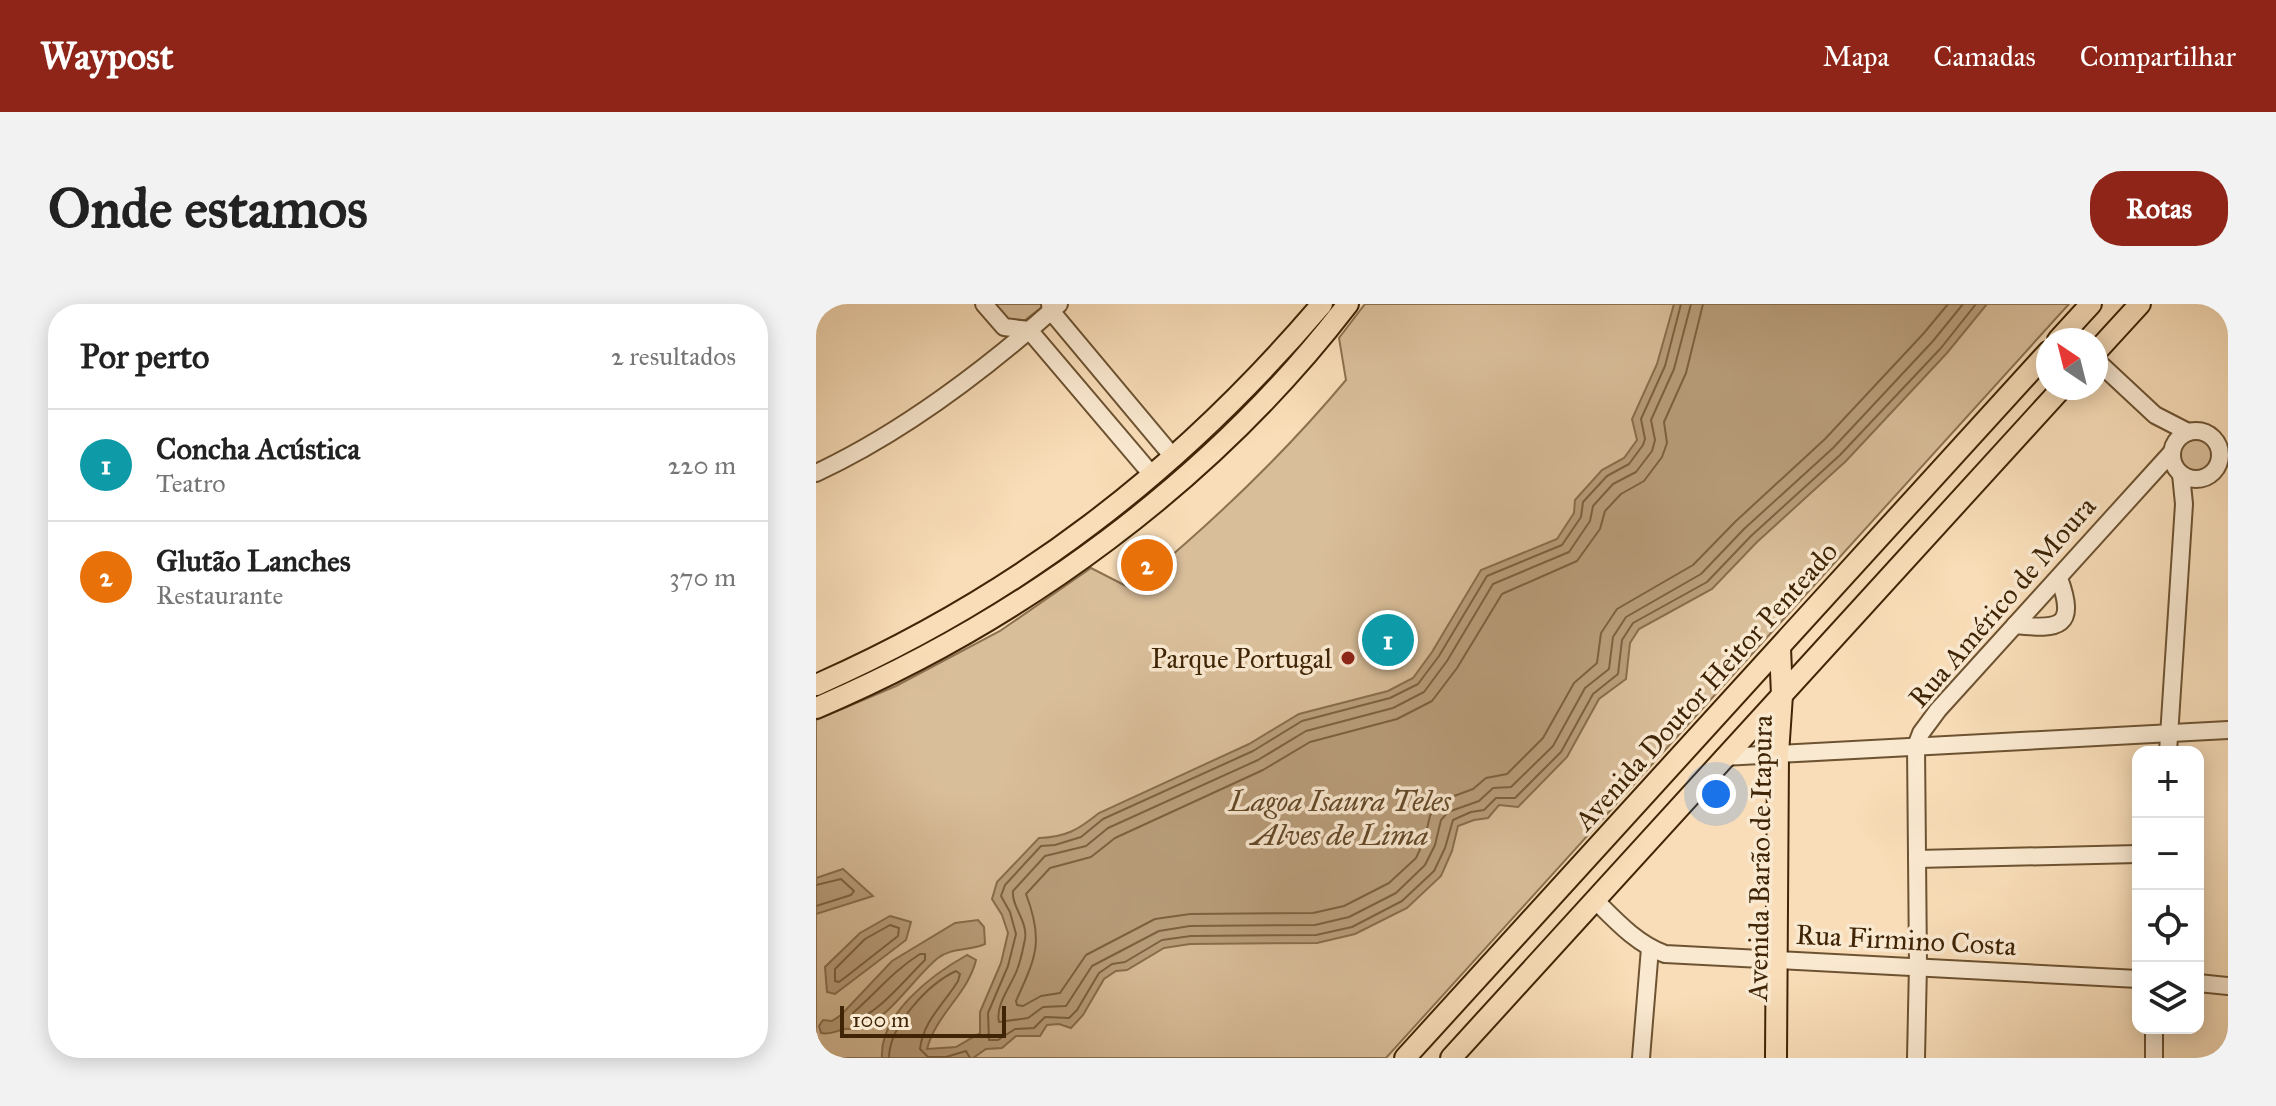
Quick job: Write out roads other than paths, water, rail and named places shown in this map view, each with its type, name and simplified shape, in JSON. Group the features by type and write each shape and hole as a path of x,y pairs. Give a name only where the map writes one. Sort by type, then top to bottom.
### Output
{"main road":[{"path":"816,685 871,660 979,601 1084,531 1174,458 1246,390 1322,304"},
{"path":"816,708 960,637 1045,583 1129,523 1241,424 1313,348 1348,304"},
{"path":"2069,328 2091,304"},
{"path":"2108,339 2140,304"},
{"name":"Avenida Doutor Heitor Penteado","path":"1405,1058 2036,365"},
{"path":"1451,1058 2051,400"},
{"name":"Avenida Barão de Itapura","path":"1776,1058 1781,959 1784,753 1780,648"},
{"name":"Avenida Barão de Itapura","path":"1784,753 1790,700 1794,687 1810,664"},
{"name":"Avenida Barão de Itapura","path":"1781,959 1786,1058"}],"street":[{"path":"984,304 1004,327 1029,330 1153,476"},
{"path":"816,473 886,437 1029,330 1053,306 1174,458"},
{"path":"2108,371 2155,415 2188,432 2205,433 2222,446 2220,459 2223,466 2209,476 2200,479 2180,473 2147,476"},
{"path":"2155,415 2173,450 2184,504 2168,746"},
{"path":"2173,450 2188,432"},
{"name":"Rua Américo de Moura","path":"1916,1058 1916,746 1921,733 1938,710 2173,450"},
{"path":"2184,504 2200,479"},
{"path":"2015,625 2044,628 2057,626 2065,619 2068,608 2059,578"},
{"path":"1723,757 2228,730"},
{"path":"1917,859 2132,854"},
{"name":"Rua Firmino Costa","path":"1595,900 1650,948 1665,954 2132,979"},
{"path":"1627,1058 1640,1051 1650,948"},
{"path":"2204,984 2228,986"},
{"path":"2154,1034 2154,1058"}],"water":[{"name":"Lagoa Isaura Teles Alves de Lima","path":"1674,304 1987,304 1947,353 1846,461 1757,542 1712,589 1639,629 1630,643 1626,679 1599,699 1567,757 1518,807 1499,805 1488,818 1458,826 1441,876 1407,908 1355,934 1317,943 1190,944 1164,948 1127,970 1116,971 1104,979 1083,1015 1071,1028 1059,1024 1047,1025 1040,1036 1016,1036 1002,1048 986,1049 973,1058 882,1058 883,1042 899,1011 924,984 967,955 976,960 972,972 937,1025 927,1049 956,1047 980,1033 980,1012 1001,963 1008,933 992,899 997,882 1039,838 1071,832 1099,813 1249,744 1299,714 1388,691 1413,678 1481,570 1557,539 1574,513 1575,500 1602,470 1624,458 1637,440 1632,419 1657,364"},
{"path":"843,869 873,896 816,914 816,878"},
{"path":"890,916 911,922 906,940 835,994 827,992 825,967 860,933"},
{"path":"978,920 984,927 985,944 949,952 938,958 890,1009 869,1025 821,1033 819,1026 823,1020 832,1021 841,1015 892,961 955,923"}],"place":[{"name":"Glutão Lanches","path":"1147,565"},
{"name":"Concha Acústica","path":"1388,640"},
{"name":"Parque Portugal","path":"1348,658"}]}
